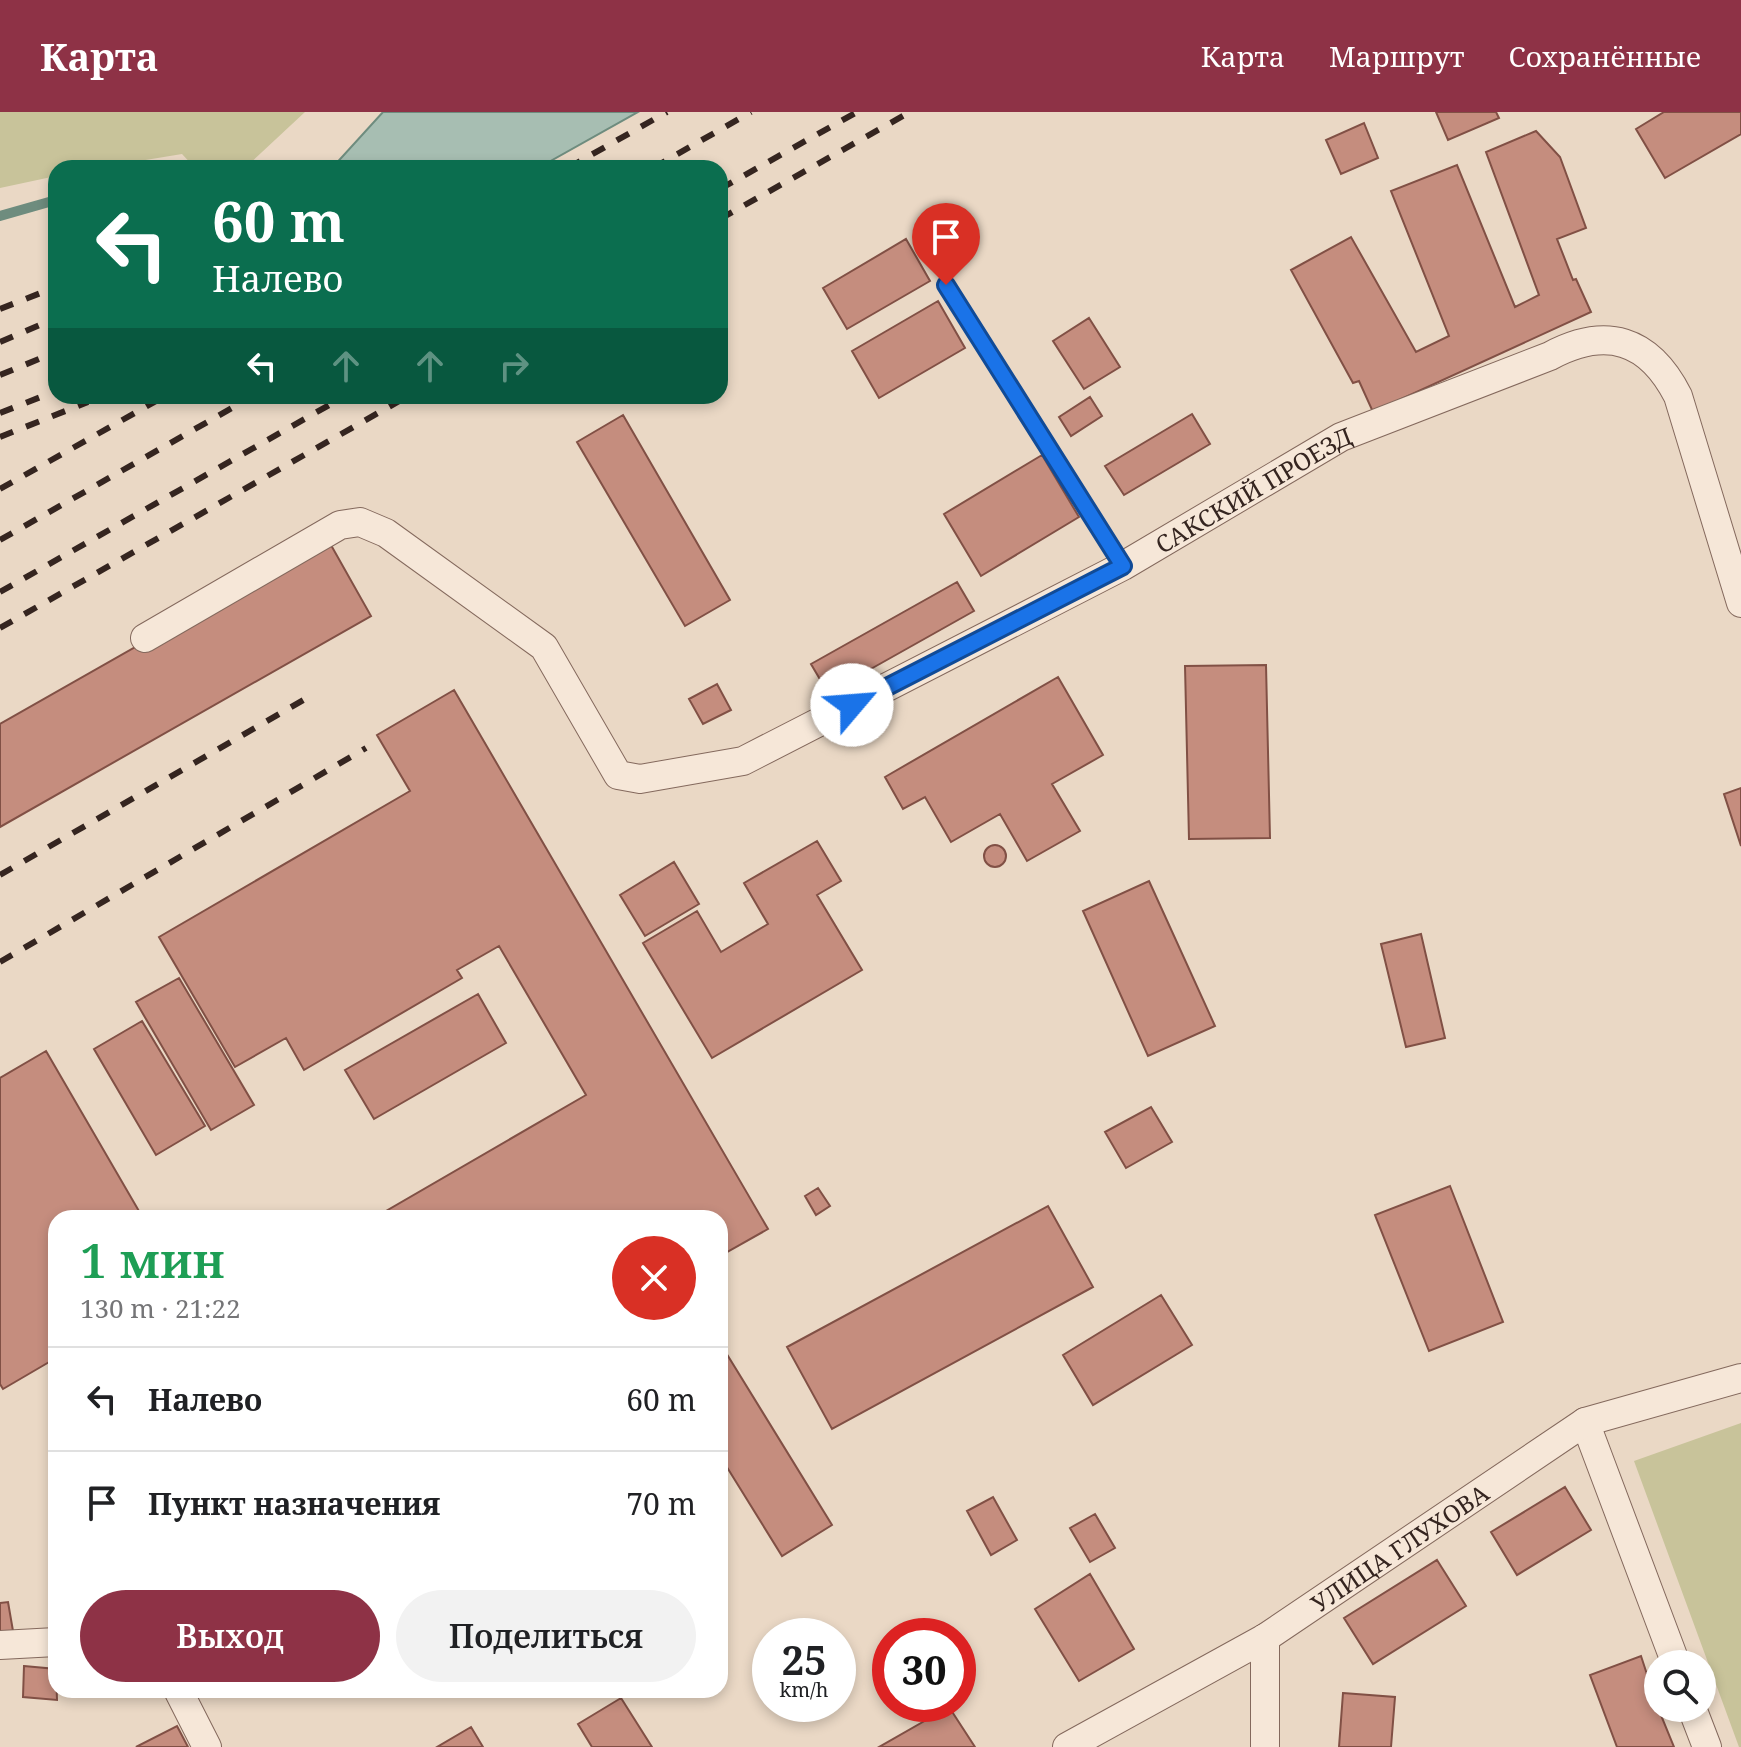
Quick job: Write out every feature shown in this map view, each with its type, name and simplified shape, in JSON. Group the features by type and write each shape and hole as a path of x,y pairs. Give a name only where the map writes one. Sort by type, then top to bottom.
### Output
{"street":[{"name":"САКСКИЙ ПРОЕЗД","path":"145,638 340,525 360,522 386,533 544,647 618,775 640,779 743,761 1123,566 1341,437 1535,362 1573,344 1598,340 1624,343 1648,355 1667,373 1678,396 1741,603"},
{"name":"УЛИЦА ГЛУХОВА","path":"1067,1747 1265,1638 1585,1422 1741,1378"},
{"path":"1585,1422 1671,1650"},
{"path":"1265,1638 1265,1747"},
{"path":"0,1645 48,1642"},
{"path":"182,1698 207,1747"},
{"path":"1697,1722 1707,1747"}],"lane":[{"path":"946,285 1123,566"}],"shaded area":[{"path":"0,112 305,112 254,160 188,160 182,154 146,160 48,160 48,178 0,188"},
{"path":"383,112 638,112 552,160 339,160"},
{"path":"1741,1423 1741,1747 1716,1684 1716,1650 1703,1650 1634,1461"}],"building":[{"path":"1436,112 1496,112 1499,118 1448,140"},
{"path":"1664,112 1741,112 1741,134 1665,178 1636,129"},
{"path":"1364,123 1378,158 1341,174 1326,140"},
{"path":"1536,131 1560,157 1586,228 1557,239 1573,280 1576,279 1591,312 1373,412 1359,381 1353,383 1291,270 1351,237 1416,352 1449,336 1391,191 1457,165 1515,307 1539,295 1486,152"},
{"path":"906,239 930,281 847,329 823,288"},
{"path":"938,301 965,348 879,398 852,351"},
{"path":"1089,318 1120,367 1084,389 1053,341"},
{"path":"1090,397 1102,416 1071,436 1059,417"},
{"path":"1192,414 1210,444 1124,495 1105,466"},
{"path":"623,415 730,600 685,626 577,442"},
{"path":"1042,455 1079,517 981,576 944,514"},
{"path":"327,538 371,616 0,827 0,724"},
{"path":"957,582 974,611 828,693 811,664"},
{"path":"1266,665 1270,838 1189,839 1185,666"},
{"path":"1058,677 1103,755 1052,784 1080,831 1027,861 1000,814 951,842 925,797 903,809 885,777"},
{"path":"717,684 731,710 703,724 689,699"},
{"path":"454,690 768,1229 728,1252 728,1210 388,1210 586,1095 499,946 457,970 462,978 304,1070 286,1038 235,1067 159,937 410,791 377,735"},
{"path":"1741,788 1741,846 1724,794"},
{"path":"817,841 841,881 817,895 862,970 712,1058 643,943 697,911 721,952 768,924 744,883"},
{"path":"991,845 999,845 1006,856 999,867 991,867 984,860 984,852"},
{"path":"674,862 699,904 645,936 620,895"},
{"path":"1149,881 1215,1026 1148,1056 1083,911"},
{"path":"1421,934 1445,1038 1406,1047 1381,944"},
{"path":"179,978 254,1105 211,1130 136,1002"},
{"path":"478,994 506,1043 374,1119 345,1070"},
{"path":"142,1021 205,1126 156,1155 94,1049"},
{"path":"46,1051 138,1210 48,1210 48,1363 3,1389 0,1384 0,1078"},
{"path":"1151,1107 1172,1142 1126,1168 1105,1132"},
{"path":"1450,1186 1503,1322 1429,1351 1375,1215"},
{"path":"818,1188 830,1206 816,1215 805,1196"},
{"path":"1048,1206 1093,1287 832,1429 787,1347"},
{"path":"1161,1295 1192,1345 1093,1405 1063,1355"},
{"path":"728,1356 832,1525 782,1556 728,1469"},
{"path":"1565,1487 1591,1530 1517,1575 1491,1532"},
{"path":"993,1497 1017,1540 991,1555 967,1511"},
{"path":"1095,1514 1115,1548 1090,1562 1070,1528"},
{"path":"1437,1560 1466,1606 1373,1664 1344,1618"},
{"path":"1090,1574 1134,1649 1079,1681 1035,1609"},
{"path":"8,1602 13,1631 0,1633 0,1603"},
{"path":"1641,1656 1644,1665 1644,1722 1664,1722 1674,1747 1617,1747 1590,1675"},
{"path":"24,1666 48,1668 48,1698 57,1700 23,1697"},
{"path":"1343,1693 1395,1697 1391,1747 1339,1747"},
{"path":"621,1698 652,1747 592,1747 578,1724"},
{"path":"923,1722 959,1722 975,1747 879,1747"},
{"path":"177,1726 188,1747 136,1747"},
{"path":"471,1727 483,1747 437,1747"}],"waterway":[{"path":"0,216 48,202"}],"railway":[{"path":"582,160 667,112"},
{"path":"667,160 751,112"},
{"path":"728,185 857,112"},
{"path":"728,214 910,112"},
{"path":"0,309 48,290"},
{"path":"0,342 48,321"},
{"path":"0,375 48,355"},
{"path":"0,413 48,394"},
{"path":"0,437 83,404"},
{"path":"0,489 151,404"},
{"path":"0,540 239,404"},
{"path":"0,592 331,404"},
{"path":"0,628 394,404"},
{"path":"0,875 312,695"},
{"path":"0,962 366,748"}],"route":[{"path":"852,705 1123,566 946,285"}]}
